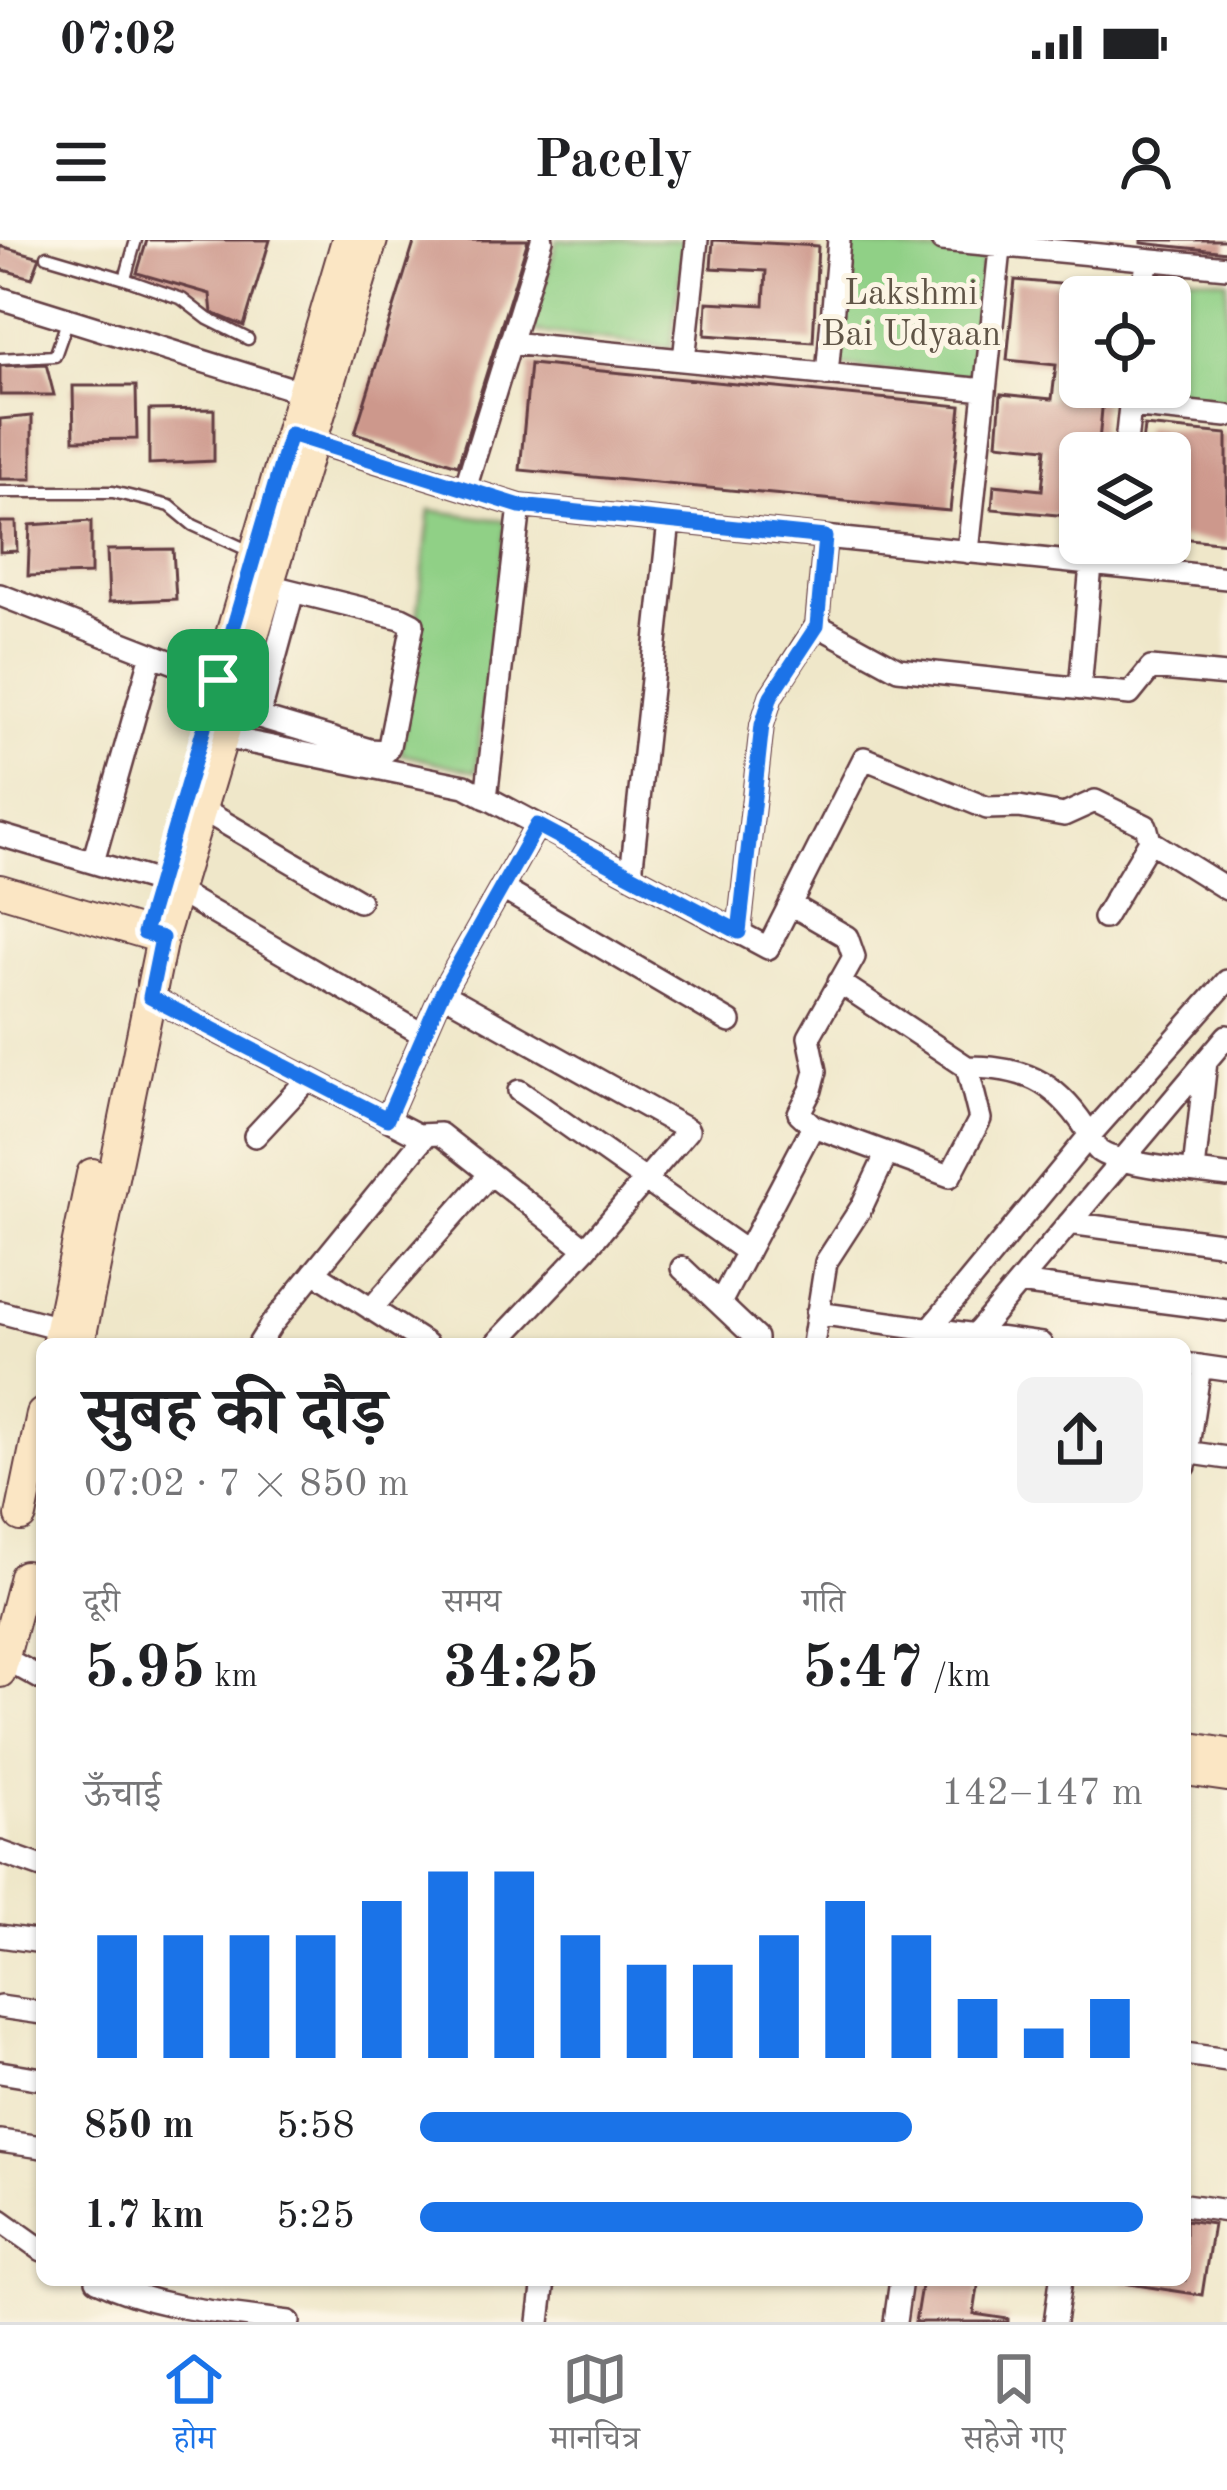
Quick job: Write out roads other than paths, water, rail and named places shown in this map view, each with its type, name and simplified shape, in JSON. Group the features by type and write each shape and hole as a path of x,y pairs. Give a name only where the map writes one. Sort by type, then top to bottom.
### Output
{"street":[{"path":"65,1338 153,936 218,680 255,553 301,437 347,240"},
{"path":"313,396 372,240"},
{"path":"464,489 542,240"},
{"path":"684,360 697,240"},
{"path":"827,374 839,240"},
{"path":"942,240 1227,268"},
{"path":"968,552 1000,243"},
{"path":"1145,276 1147,260"},
{"path":"0,298 313,396"},
{"path":"510,343 985,390"},
{"path":"1189,408 1227,416"},
{"path":"301,437 520,506 1227,578"},
{"path":"280,588 413,624 386,752 259,717 301,437"},
{"path":"487,798 520,506"},
{"path":"631,875 669,521"},
{"path":"739,932 762,725 771,696 817,626 825,537"},
{"path":"1080,689 1101,566"},
{"path":"168,887 280,588"},
{"path":"0,596 218,680"},
{"path":"817,626 898,669 1130,694 1151,668 1227,675"},
{"path":"93,862 152,654"},
{"path":"223,737 464,786 768,948 864,758 987,808 1018,807 1064,815 1095,801 1146,826 1150,841 1227,890"},
{"path":"201,809 359,901"},
{"path":"387,1119 442,993 537,825"},
{"path":"0,835 168,887 424,1036"},
{"path":"1104,918 1150,841"},
{"path":"501,887 730,1022"},
{"path":"1,895 153,936"},
{"path":"790,904 847,938 854,957 809,1037 816,1071 799,1113 813,1126 950,1176 980,1119 967,1067"},
{"path":"65,1338 150,997 153,936"},
{"path":"930,1329 1090,1135 1227,981"},
{"path":"839,982 967,1067 1032,1076 1061,1097 1099,1151 1122,1160 1227,1176"},
{"path":"442,993 688,1130 586,1250 502,1338"},
{"path":"150,997 418,1135 440,1134 586,1250"},
{"path":"975,1335 1227,1036"},
{"path":"1194,1171 1206,1060"},
{"path":"254,1136 308,1078"},
{"path":"519,1091 747,1252"},
{"path":"720,1303 813,1126"},
{"path":"264,1338 426,1135"},
{"path":"814,1338 826,1262 861,1208 887,1153"},
{"path":"371,1309 490,1174"},
{"path":"1069,1223 1227,1244"},
{"path":"682,1268 756,1338"},
{"path":"314,1272 417,1338"},
{"path":"1019,1283 1227,1310"},
{"path":"0,1312 63,1338"},
{"path":"817,1313 900,1334 930,1329 997,1338"},
{"path":"1193,1365 1227,1370"},
{"path":"21,1522 36,1445"},
{"path":"1191,1457 1227,1458"},
{"path":"15,1576 2,1665 36,1677"},
{"path":"1191,1748 1227,1754"},
{"path":"1191,1771 1227,1776"},
{"path":"0,1852 36,1865"},
{"path":"0,1936 36,1941"},
{"path":"0,2007 36,2012"},
{"path":"1191,2055 1227,2060"},
{"path":"0,2072 36,2078"},
{"path":"0,2141 36,2146"},
{"path":"1191,2206 1227,2211"},
{"path":"0,2220 36,2246"},
{"path":"110,2286 172,2304 289,2322"},
{"path":"172,2304 175,2286"},
{"path":"539,2322 543,2286"},
{"path":"895,2322 900,2286"},
{"path":"1055,2322 1060,2286"}],"lane":[{"path":"125,279 136,240"},
{"path":"47,256 182,299 248,340"},
{"path":"0,359 56,356 68,319"},
{"path":"0,492 132,496 170,506 193,525 255,553"}],"park label":[{"name":"Lakshmi Bai Udyaan","path":"911,312"}]}
